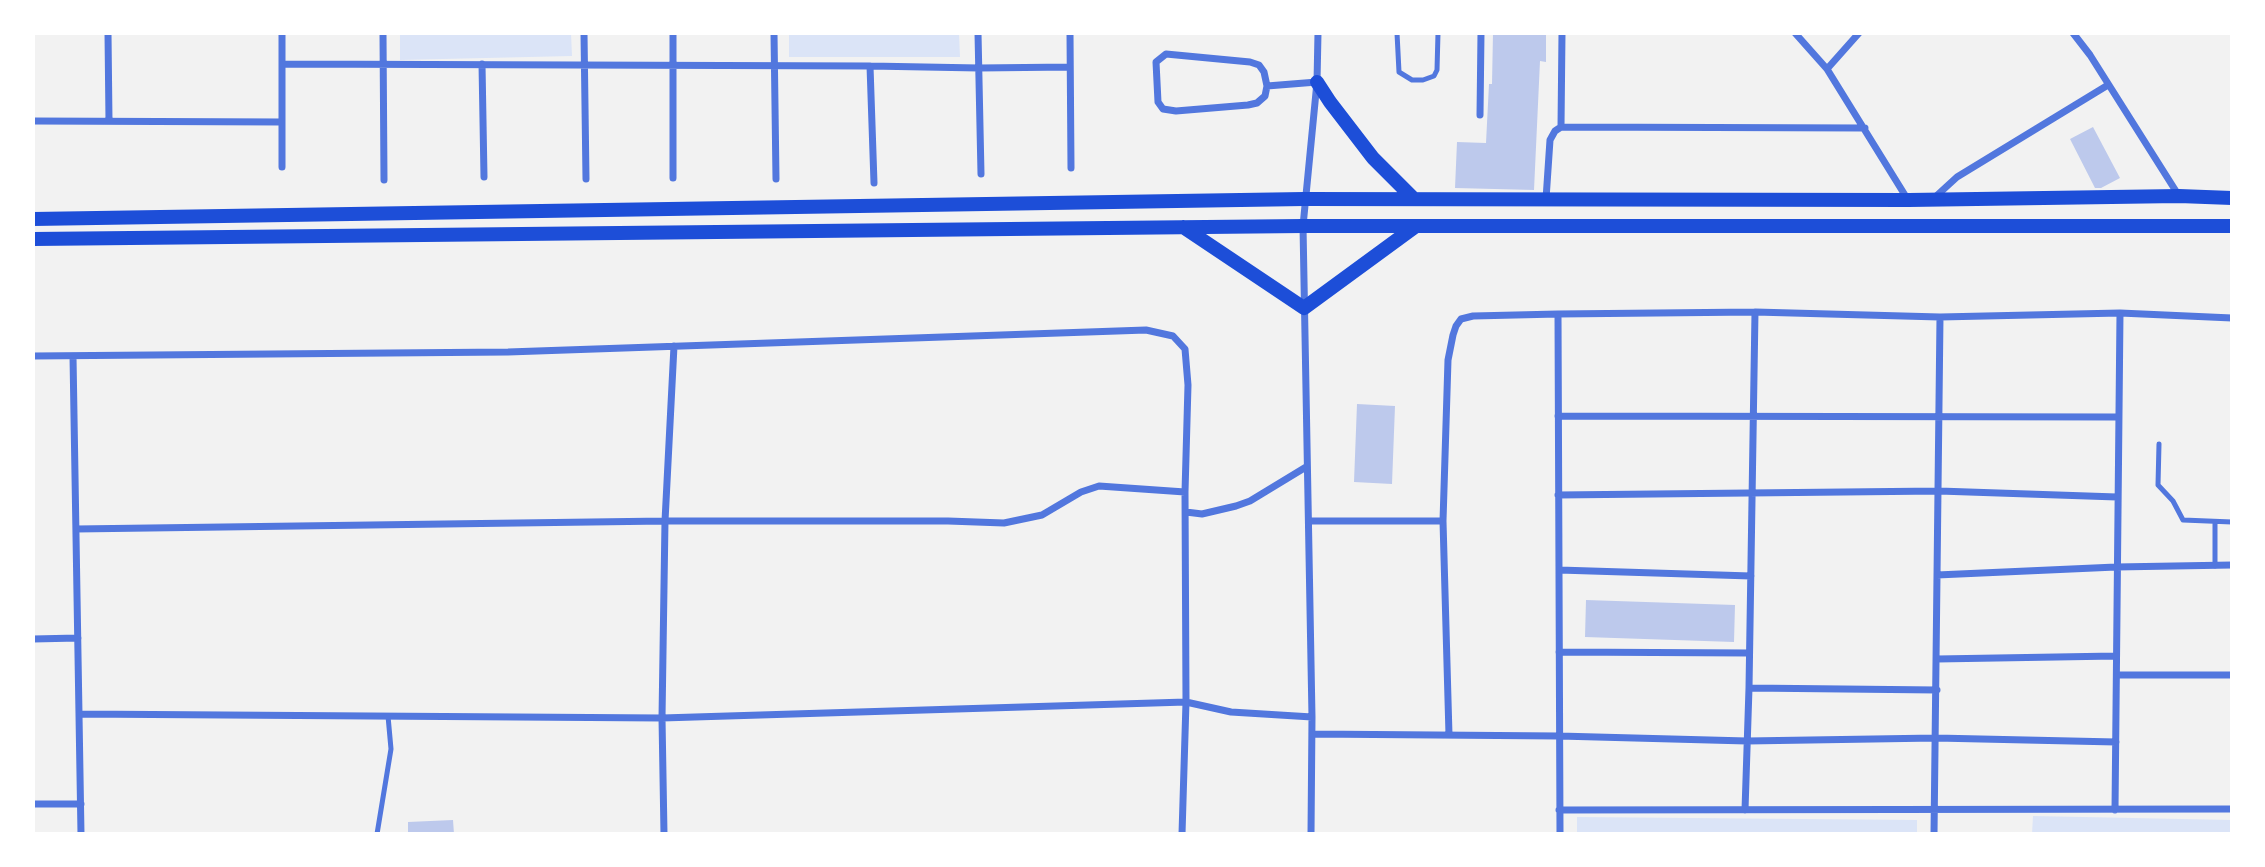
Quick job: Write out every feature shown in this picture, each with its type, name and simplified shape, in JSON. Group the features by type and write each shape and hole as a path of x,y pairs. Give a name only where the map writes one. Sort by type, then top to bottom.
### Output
{"main road":[{"path":"1317,82 1373,158 1414,199"},
{"path":"33,219 1304,199 2232,198"},
{"path":"33,239 1303,226 2232,226"},
{"path":"1183,227 1304,308 1416,226"}],"street":[{"path":"108,33 108,121"},
{"path":"282,33 282,167"},
{"path":"383,33 384,180"},
{"path":"584,33 586,179"},
{"path":"673,33 673,178"},
{"path":"774,33 776,179"},
{"path":"978,33 981,174"},
{"path":"1070,33 1070,168"},
{"path":"1311,834 1310,521 1306,467 1303,226 1317,82 1318,33"},
{"path":"1480,115 1481,33"},
{"path":"1561,127 1562,33"},
{"path":"1795,33 1827,69 1909,200"},
{"path":"1827,69 1859,33"},
{"path":"2073,33 2179,196"},
{"path":"1166,54 1251,62 1259,65 1264,72 1267,86 1265,96 1258,103 1187,110 1163,109 1158,102 1156,62 1166,54"},
{"path":"282,64 979,68 1070,66"},
{"path":"482,64 484,177"},
{"path":"870,66 874,183"},
{"path":"1267,86 1317,82"},
{"path":"1932,200 1957,177 2108,85"},
{"path":"33,121 282,122"},
{"path":"1546,199 1550,140 1561,127 1864,128"},
{"path":"1745,810 1755,312"},
{"path":"1449,735 1443,521 1448,360 1455,326 1461,319 1473,316 1755,312 1940,317 2120,313 2232,318"},
{"path":"2115,810 2120,313"},
{"path":"1558,314 1560,834"},
{"path":"1934,834 1940,317"},
{"path":"33,356 509,352 1146,330 1173,336 1181,342 1188,361 1185,492 1186,702 1182,834"},
{"path":"664,834 662,718 665,521 674,346"},
{"path":"73,356 81,834"},
{"path":"1558,416 2118,417"},
{"path":"1186,512 1202,514 1250,501 1306,467"},
{"path":"76,530 665,521 1004,523 1042,515 1081,492 1099,486 1185,492"},
{"path":"1558,495 1939,491 2117,496"},
{"path":"1310,521 1443,521"},
{"path":"1937,575 2232,565"},
{"path":"1559,570 1751,576"},
{"path":"33,639 78,638"},
{"path":"1559,652 1749,653"},
{"path":"1937,659 2116,656"},
{"path":"2117,675 2232,675"},
{"path":"1749,688 1937,690"},
{"path":"79,714 662,718 1186,702 1231,712 1312,717"},
{"path":"1312,734 1747,741 1936,738 2116,742"},
{"path":"33,804 81,804"},
{"path":"1559,810 2232,809"}],"lane":[{"path":"1397,33 1399,72 1412,80 1434,76 1437,70 1438,33"},
{"path":"2159,444 2158,485 2173,501 2183,520 2232,522"},
{"path":"2215,522 2215,566"},
{"path":"377,834 391,749 388,716"}],"shaded area":[{"path":"400,33 571,33 572,56 400,60"},
{"path":"789,33 959,33 960,57 789,57"},
{"path":"2033,816 2232,820 2232,834 2032,834"},
{"path":"1577,817 1917,820 1917,834 1577,834"}],"building":[{"path":"1493,33 1546,33 1546,62 1540,61 1534,190 1455,188 1457,142 1486,143 1489,84 1492,84"},
{"path":"2093,127 2120,178 2101,188 2095,188 2070,139"},
{"path":"1357,404 1395,406 1392,484 1354,482"},
{"path":"1586,600 1735,605 1734,642 1585,637"},
{"path":"453,820 454,834 408,834 408,822"}]}
